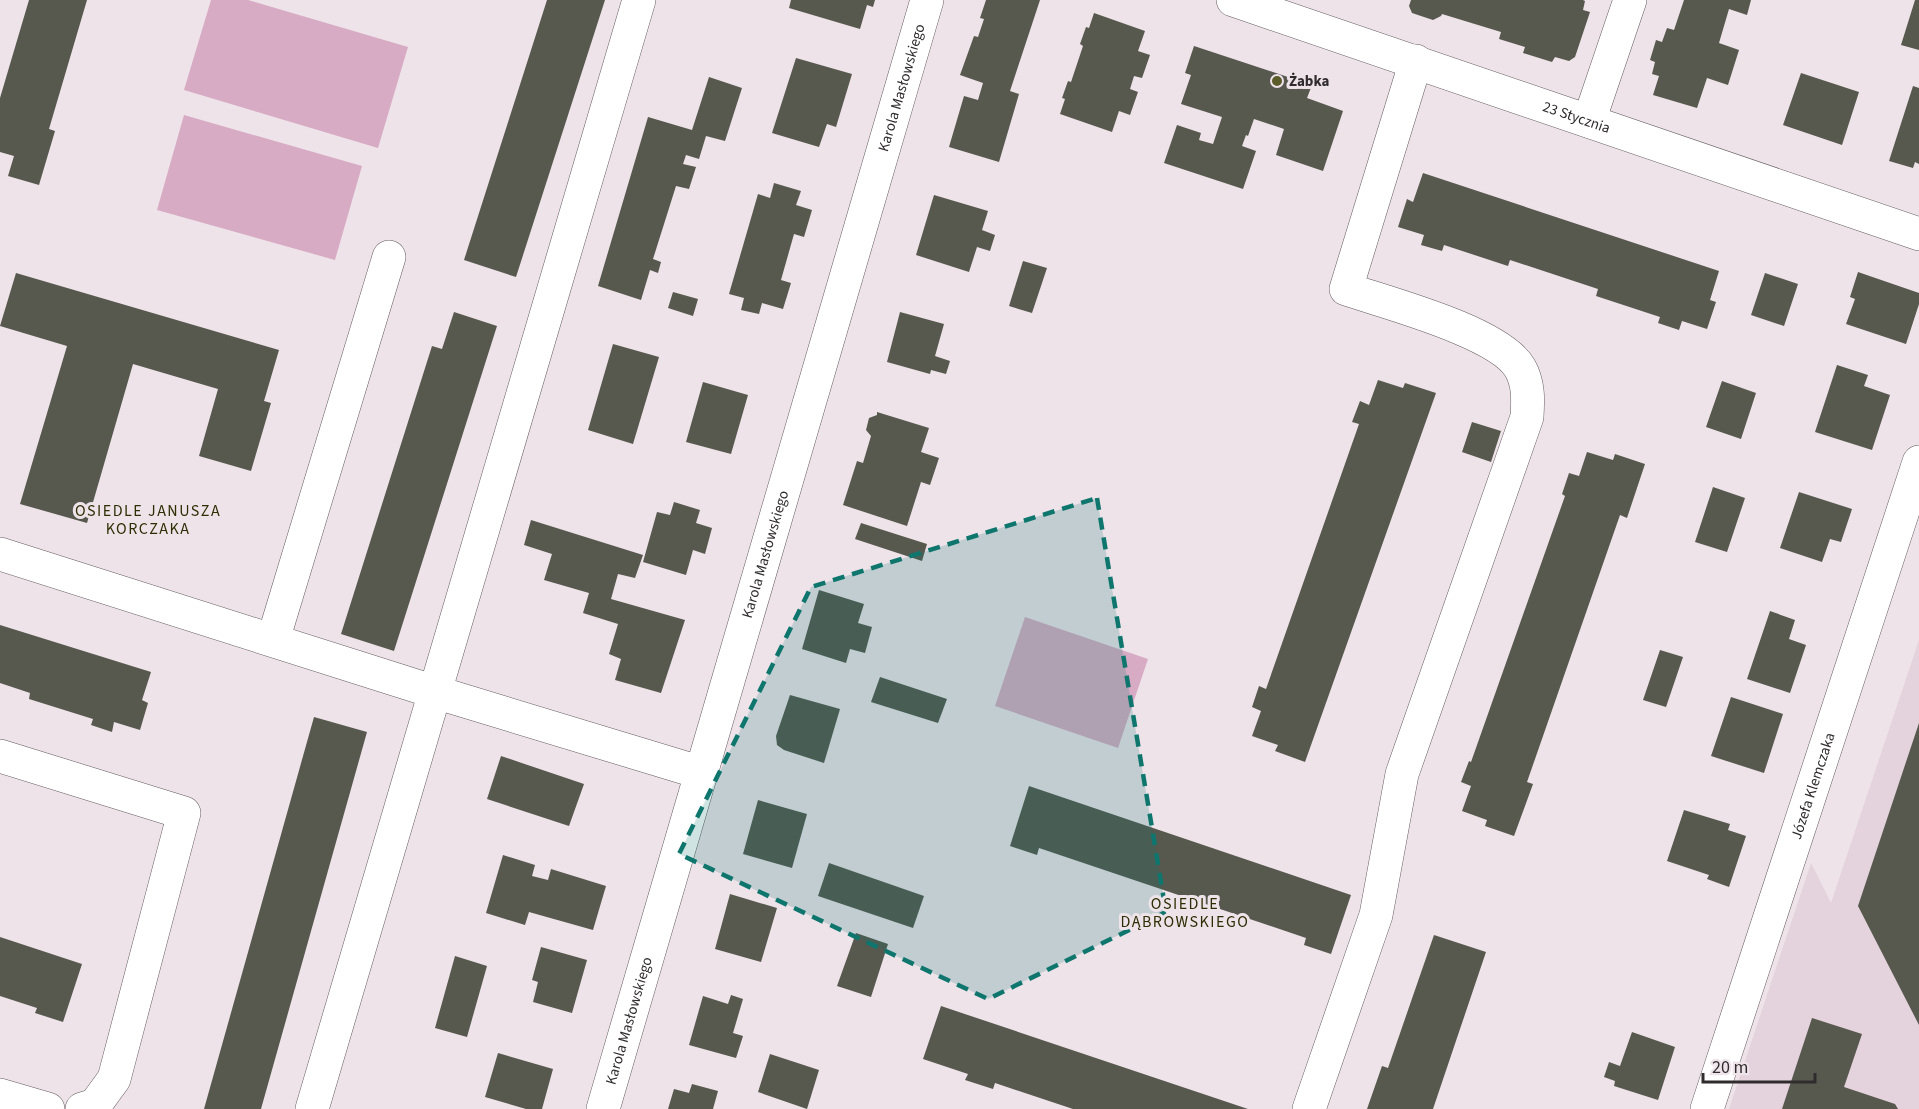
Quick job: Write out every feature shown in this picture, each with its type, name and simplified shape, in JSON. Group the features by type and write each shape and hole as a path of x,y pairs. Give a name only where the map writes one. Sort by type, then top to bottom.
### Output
{"street":[{"path":"312,1109 639,0"},
{"name":"Karola Masłowskiego","path":"603,1109 927,0"},
{"name":"23 Stycznia","path":"1233,0 1919,234"},
{"path":"1589,121 1630,0"},
{"path":"1309,1109 1377,915 1402,774 1527,417 1529,393 1519,367 1496,345 1464,329 1346,289 1416,61"},
{"path":"273,640 389,257"},
{"name":"Józefa Klemczaka","path":"1707,1109 1919,462"},
{"path":"0,554 435,692 702,773"},
{"path":"0,756 184,813 114,1079 95,1106 82,1109"},
{"path":"0,1095 48,1109"}],"highlighted area":[{"path":"1097,498 1166,912 988,999 679,854 811,587"}],"shaded area":[{"path":"211,0 248,0 408,47 378,148 184,90"},
{"path":"184,115 362,166 335,260 157,210"},
{"path":"1025,617 1148,659 1118,748 995,706"},
{"path":"1919,640 1919,1109 1729,1109 1811,863 1831,903"}],"building":[{"path":"29,0 87,0 49,129 55,131 39,185 8,176 14,156 0,152 0,98"},
{"path":"547,0 605,0 516,277 464,260"},
{"path":"791,0 875,0 873,7 867,5 860,29 789,8"},
{"path":"986,0 1040,0 1010,91 1019,94 999,162 949,147 964,96 978,100 983,83 960,75 974,36 978,37 984,19 980,18"},
{"path":"1411,0 1583,0 1585,1 1583,10 1590,12 1575,57 1569,61 1555,57 1552,62 1523,53 1525,47 1499,39 1501,32 1442,14 1433,20 1412,13 1409,6"},
{"path":"1684,0 1751,0 1747,15 1729,9 1719,43 1739,50 1728,85 1707,78 1697,108 1653,95 1659,76 1652,74 1655,62 1650,60 1656,40 1662,42 1667,28 1674,30"},
{"path":"1915,0 1919,0 1919,50 1901,45"},
{"path":"1094,13 1145,31 1138,51 1150,55 1142,78 1134,76 1130,89 1138,92 1130,115 1119,111 1112,132 1060,114 1065,99 1062,98 1068,81 1071,82 1083,46 1080,44"},
{"path":"1194,46 1312,85 1307,98 1343,111 1323,171 1276,155 1284,129 1254,119 1242,146 1256,151 1243,189 1164,163 1177,125 1201,133 1199,140 1213,144 1222,117 1181,104 1191,75 1185,73"},
{"path":"796,58 852,74 836,127 827,124 819,147 772,133"},
{"path":"1801,73 1859,92 1842,145 1783,125"},
{"path":"709,77 742,88 725,141 706,136 699,159 686,155 683,164 696,167 689,189 676,186 653,259 661,262 658,273 650,270 641,300 598,286 648,117 692,130"},
{"path":"1913,86 1919,88 1919,164 1915,162 1913,168 1889,161"},
{"path":"1423,173 1719,271 1710,300 1716,302 1707,329 1682,321 1679,330 1658,323 1660,317 1596,296 1598,289 1510,260 1508,266 1444,245 1442,251 1421,245 1424,235 1398,227 1407,199 1413,202"},
{"path":"774,183 801,191 796,205 812,210 804,237 794,234 781,280 791,283 783,309 762,303 759,314 741,310 744,298 729,294 758,194 770,198"},
{"path":"934,195 988,211 982,230 995,235 990,251 977,247 969,272 916,255"},
{"path":"1023,261 1047,268 1032,313 1009,306"},
{"path":"1858,272 1919,293 1919,304 1906,344 1846,324 1855,299 1850,297"},
{"path":"16,273 279,350 264,401 271,403 251,471 199,456 218,389 133,364 87,523 20,504 67,346 0,326"},
{"path":"1765,273 1798,284 1784,326 1751,315"},
{"path":"673,292 698,299 693,316 668,308"},
{"path":"454,312 497,326 394,651 341,634 432,346 442,349"},
{"path":"900,312 944,324 935,356 950,361 946,374 931,370 930,374 887,362"},
{"path":"613,344 659,357 633,444 588,430"},
{"path":"1837,365 1868,375 1864,386 1890,395 1872,450 1815,432"},
{"path":"1378,380 1403,388 1405,383 1436,393 1305,762 1275,751 1278,745 1252,736 1261,711 1252,707 1259,686 1266,689 1359,424 1352,422 1360,401 1369,405"},
{"path":"1722,381 1756,393 1741,439 1706,427"},
{"path":"703,382 748,395 731,454 686,442"},
{"path":"877,412 929,428 921,452 939,458 930,485 921,482 907,526 843,505 857,461 863,463 871,436 866,430 869,418 877,415"},
{"path":"1472,422 1501,431 1491,462 1462,452"},
{"path":"1587,452 1613,460 1615,454 1645,464 1627,518 1620,515 1527,782 1533,784 1514,836 1485,826 1487,820 1462,811 1471,786 1461,782 1469,761 1471,762 1565,496 1562,494 1569,473 1579,476"},
{"path":"1713,487 1745,498 1727,552 1695,542"},
{"path":"1799,492 1852,509 1841,542 1830,539 1822,562 1780,548"},
{"path":"674,502 700,510 696,523 712,528 705,554 693,550 686,575 643,562 657,512 670,515"},
{"path":"531,520 643,555 635,578 618,574 611,599 685,620 661,693 615,680 621,659 609,654 618,624 583,613 589,593 544,580 552,554 524,545"},
{"path":"861,523 927,544 922,561 855,539"},
{"path":"819,590 864,604 858,623 872,627 865,653 850,649 846,663 802,649"},
{"path":"1770,611 1795,620 1789,639 1806,645 1790,693 1747,679"},
{"path":"0,625 151,672 142,700 148,703 140,730 114,722 112,732 91,725 93,719 29,699 30,693 0,683"},
{"path":"1660,650 1683,657 1666,707 1643,700"},
{"path":"880,677 947,699 938,723 871,702"},
{"path":"790,695 840,709 824,763 784,750 777,745 776,736"},
{"path":"1731,697 1783,714 1764,773 1711,756"},
{"path":"314,717 367,732 261,1109 204,1109"},
{"path":"1919,723 1919,1025 1858,906"},
{"path":"501,756 584,784 569,826 487,799"},
{"path":"1029,786 1351,895 1331,954 1304,945 1306,938 1039,848 1037,855 1010,846"},
{"path":"758,800 807,814 792,868 743,854"},
{"path":"1684,810 1730,824 1728,830 1746,836 1729,887 1707,879 1709,875 1667,861"},
{"path":"503,855 535,865 532,876 548,880 551,869 606,886 593,930 529,912 525,925 486,913"},
{"path":"829,863 924,896 913,928 818,896"},
{"path":"730,894 777,908 761,962 715,949"},
{"path":"856,933 888,944 871,997 837,986"},
{"path":"1434,935 1486,952 1433,1109 1367,1109 1382,1066 1388,1068"},
{"path":"0,937 82,964 63,1022 35,1013 37,1008 0,996"},
{"path":"541,947 587,960 572,1013 533,1002 538,982 532,980"},
{"path":"455,956 487,966 467,1037 435,1028"},
{"path":"731,995 743,999 733,1033 743,1036 736,1058 689,1045 703,996 728,1004"},
{"path":"941,1006 1248,1109 1073,1109 995,1083 993,1089 965,1080 968,1074 923,1059"},
{"path":"1812,1018 1862,1034 1844,1087 1895,1104 1898,1109 1782,1109"},
{"path":"1632,1032 1675,1047 1658,1100 1614,1086 1615,1081 1604,1077 1609,1062 1620,1066"},
{"path":"498,1053 553,1069 542,1109 526,1109 485,1097"},
{"path":"770,1054 819,1070 807,1109 758,1092"},
{"path":"692,1084 718,1091 713,1109 668,1109 674,1089 689,1093"}],"place":[{"name":"Żabka","path":"1277,81"}],"district":[{"name":"OSIEDLE JANUSZA KORCZAKA","path":"148,520"},
{"name":"OSIEDLE DĄBROWSKIEGO","path":"1185,913"}]}
